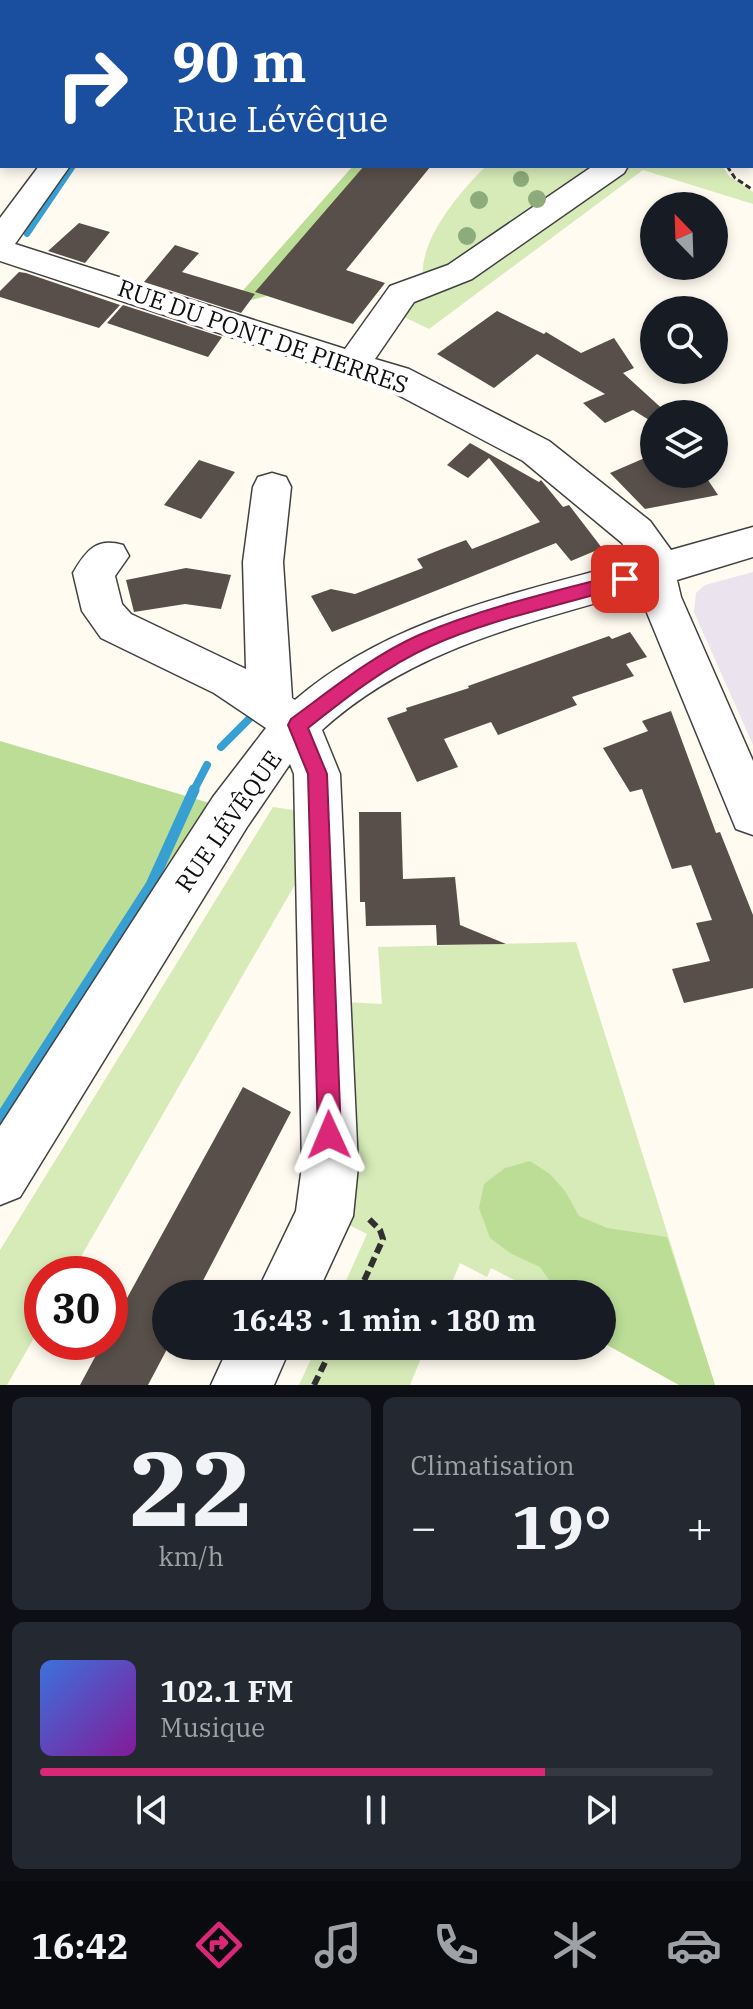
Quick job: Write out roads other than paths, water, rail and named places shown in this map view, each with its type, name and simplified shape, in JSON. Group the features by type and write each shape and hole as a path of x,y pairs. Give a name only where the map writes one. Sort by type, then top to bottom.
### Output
{"street":[{"path":"0,241 54,168"},
{"path":"354,363 402,294 460,272 610,168"},
{"name":"RUE DU PONT DE PIERRES","path":"0,250 396,378 536,451 636,532 651,551 660,597 753,814"},
{"path":"272,487 263,562 284,716 317,774 330,1190 324,1216 293,1280"},
{"name":"RUE LÉVÊQUE","path":"0,1177 130,966 254,777 284,716 424,641 492,616 753,542"},
{"path":"109,556 94,573 103,611 116,626 229,680 284,716"},
{"path":"242,1385 254,1360"}],"waterway":[{"path":"27,234 72,168"},
{"path":"221,747 252,716"},
{"path":"194,791 207,765"},
{"path":"0,1119 151,885 194,791"}]}
